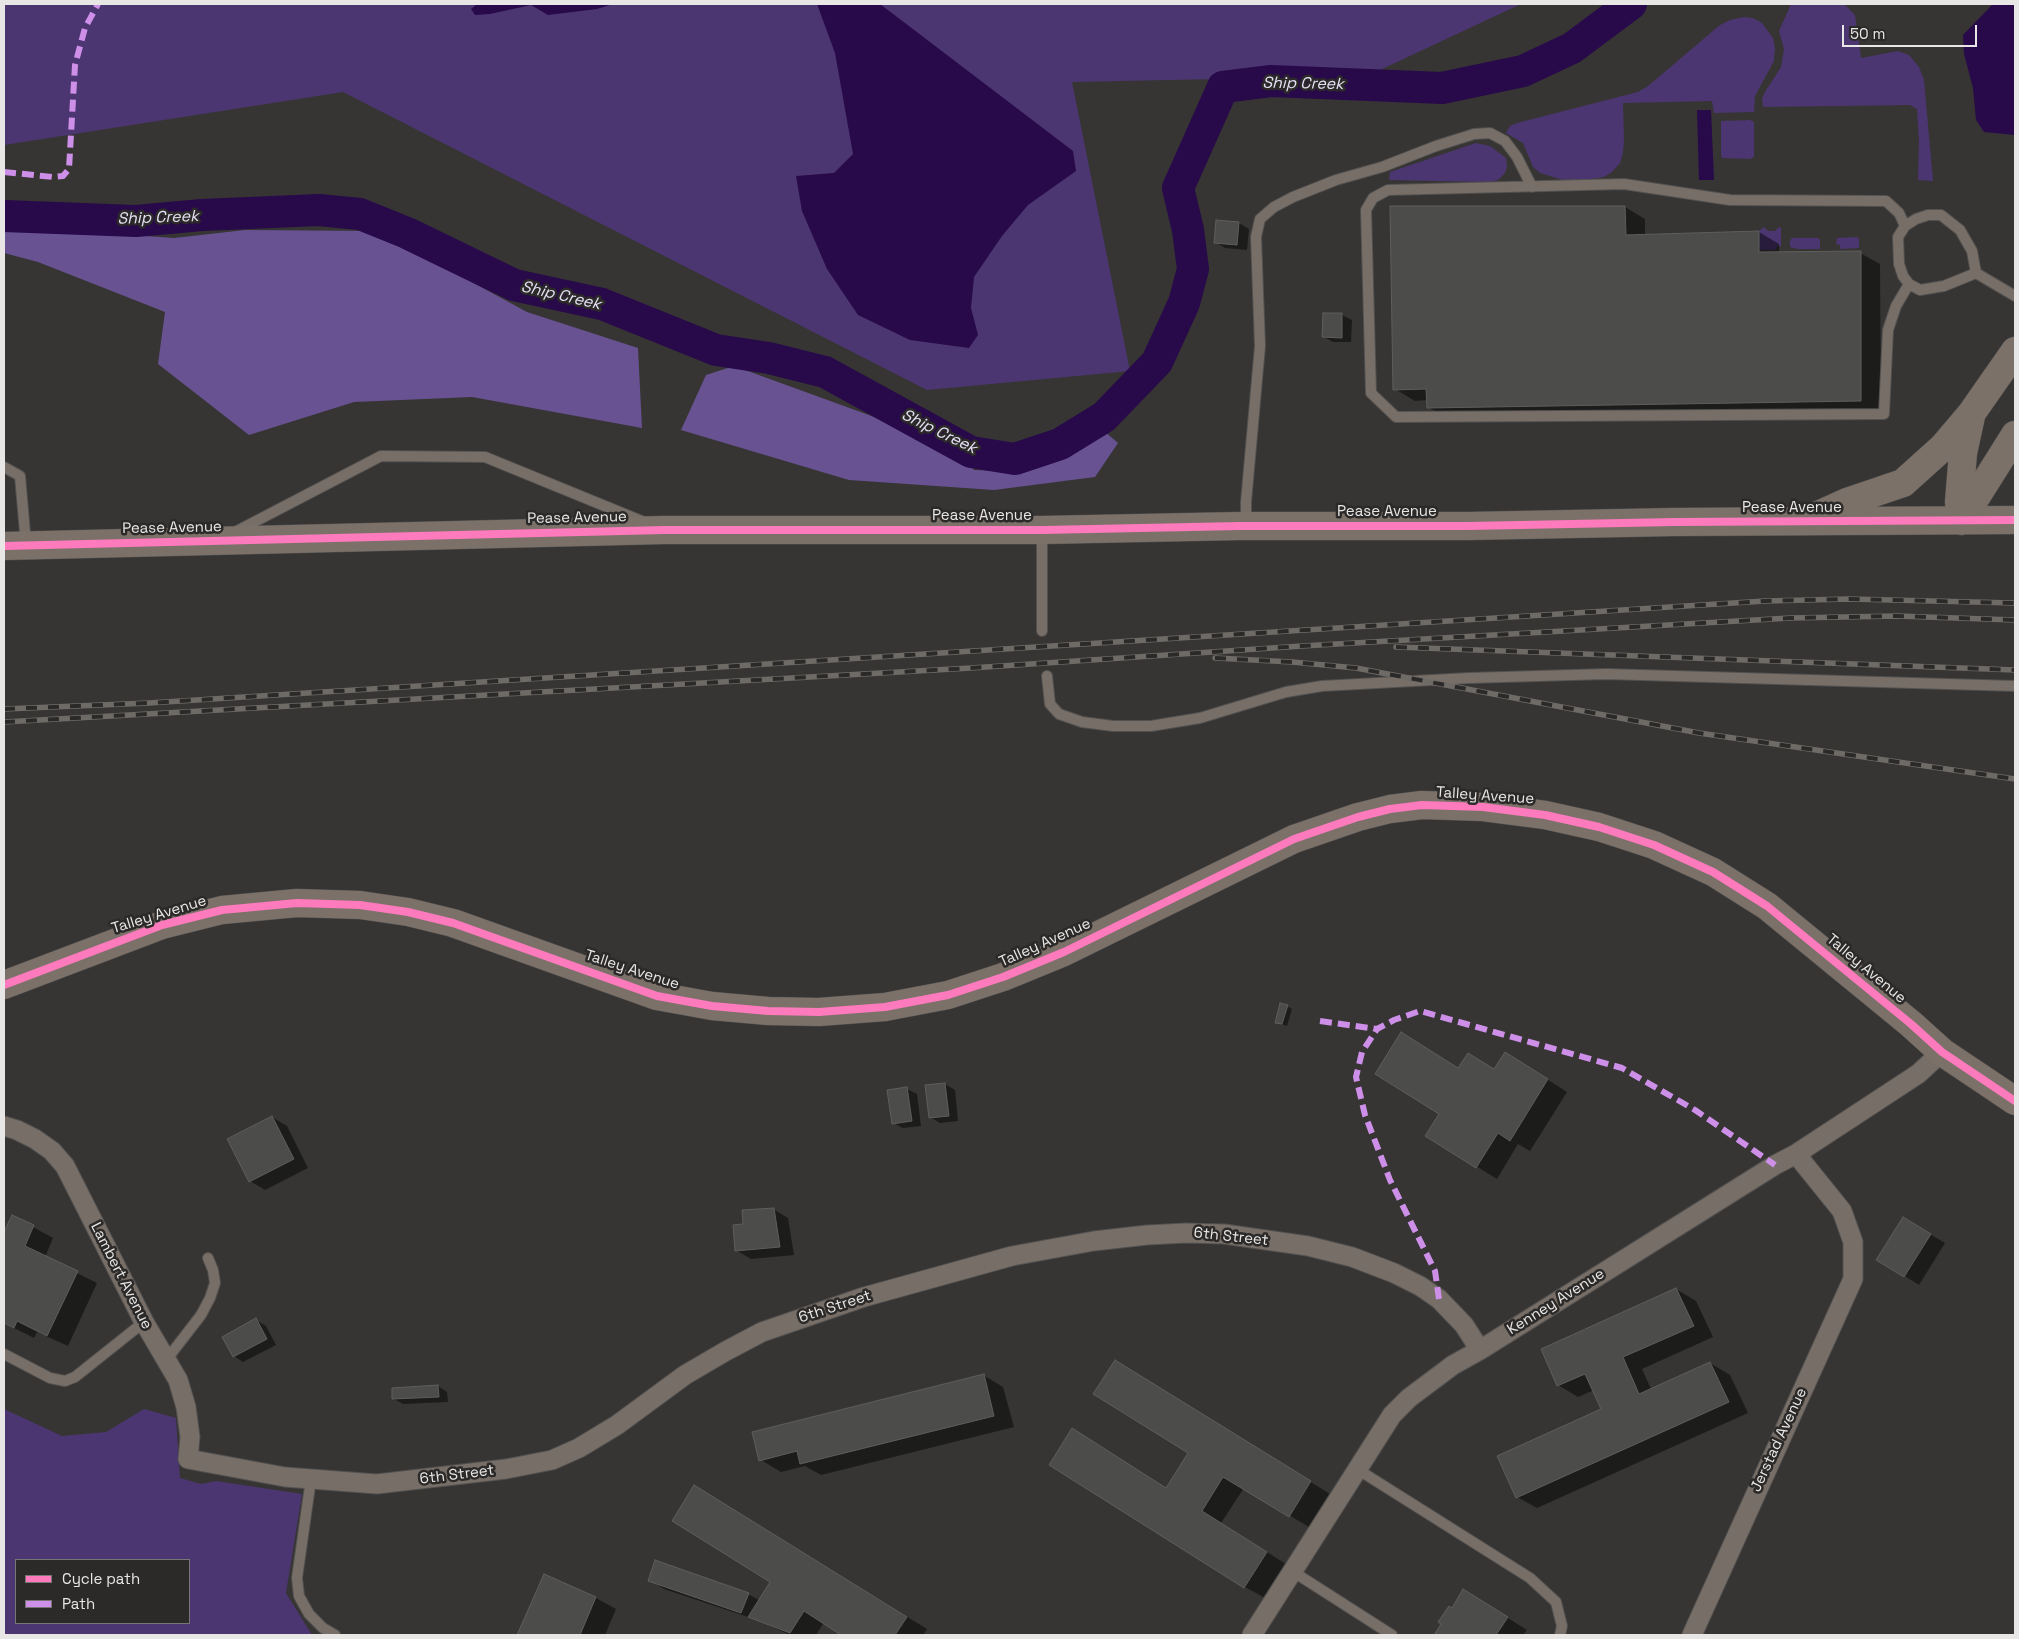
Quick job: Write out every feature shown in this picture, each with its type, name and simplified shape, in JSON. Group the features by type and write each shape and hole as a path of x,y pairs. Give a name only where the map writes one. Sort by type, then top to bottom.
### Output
{"street":[{"path":"1803,521 1848,502 1902,483 1944,447 1972,414 2015,351"},
{"path":"1961,521 1959,502 1963,453 1972,414"},
{"path":"1961,521 2015,435"},
{"name":"Pease Avenue","path":"15,546 664,530 1042,530 1246,526 1468,526 2015,520"},
{"name":"Talley Avenue","path":"4,985 162,925 222,910 297,903 360,905 408,912 453,923 657,996 712,1006 768,1011 819,1012 885,1007 948,995 1003,977 1064,952 1294,839 1358,817 1390,809 1422,805 1483,807 1545,815 1598,827 1654,845 1713,872 1767,906 1911,1024 1942,1052 2015,1101"},
{"name":"Kenney Avenue","path":"1252,1635 1392,1415 1409,1398 1454,1365 1774,1165 1796,1154 1918,1074 1942,1052"},
{"name":"Lambert Avenue","path":"4,1126 17,1130 41,1143 52,1151 64,1166 144,1322 178,1380 186,1408 190,1437 188,1459"},
{"name":"Jerstad Avenue","path":"1692,1635 1853,1279 1852,1242 1842,1211 1796,1154"},
{"name":"6th Street","path":"188,1459 285,1477 377,1484 506,1469 552,1460 580,1448 617,1425 685,1375 726,1350 762,1332 864,1297 1012,1256 1094,1241 1176,1233 1224,1234 1308,1246 1352,1257 1394,1273 1420,1286 1439,1299 1464,1325 1480,1350"}],"lane":[{"path":"1246,526 1246,502 1260,346 1256,237 1260,220 1274,207 1293,197 1336,180 1372,170 1474,134 1490,133 1505,141 1517,157 1532,187"},
{"path":"1906,226 1899,213 1886,201 1730,200 1624,184 1388,190 1373,198 1366,210 1371,393 1396,417 1884,414 1888,330 1896,306 1909,284"},
{"path":"1976,274 1972,251 1960,230 1941,215 1928,215 1916,219 1906,226 1898,237 1897,250 1903,276 1909,284 1920,290 1944,286 1976,274 2015,296"},
{"path":"220,540 381,456 485,457 664,530"},
{"path":"4,467 20,476 15,546"},
{"path":"1042,530 1042,631"},
{"path":"1047,676 1050,704 1059,714 1082,722 1132,726 1151,726 1200,718 1286,692 1322,686 1469,678 1606,674 2015,686"},
{"path":"167,1359 201,1315 210,1298 215,1283 213,1270 208,1258"},
{"path":"4,1354 50,1378 65,1381 75,1377 144,1322"},
{"path":"1357,1469 1530,1578 1556,1602 1562,1626 1560,1635"},
{"path":"311,1479 297,1578 299,1596 309,1614 335,1635"},
{"path":"1292,1571 1392,1635"}],"shaded area":[{"path":"4,4 1521,4 1367,76 1072,82 1130,371 927,390 343,92 4,145"},
{"path":"477,4 613,4 597,9 548,15 531,5 490,14 475,15 471,9"},
{"path":"817,4 880,4 1073,151 1076,171 1028,205 1002,236 974,277 971,308 978,335 969,348 910,340 858,315 827,269 802,211 796,176 834,173 853,154 835,53"},
{"path":"1791,4 1844,4 1855,15 1861,58 1898,51 1909,55 1919,67 1924,80 1933,181 1918,180 1919,141 1917,109 1910,105 1763,107 1762,99 1765,92 1781,67 1784,49 1779,31"},
{"path":"1993,4 2015,4 2015,135 1984,132 1976,120 1973,88 1964,54 1963,35"},
{"path":"1744,17 1753,18 1762,23 1773,38 1775,48 1774,61 1755,96 1754,112 1714,113 1712,101 1623,103 1624,139 1620,163 1612,172 1604,177 1585,180 1563,180 1540,173 1533,167 1523,143 1506,133 1510,126 1517,123 1638,92 1648,86 1720,25 1730,20"},
{"path":"1697,110 1711,110 1714,180 1699,180"},
{"path":"1750,120 1754,122 1754,157 1750,159 1722,158 1721,121"},
{"path":"1476,143 1490,146 1506,158 1507,167 1505,173 1498,180 1490,182 1389,180 1390,172"},
{"path":"4,226 174,238 245,230 378,231 527,312 638,348 642,428 472,397 354,402 249,435 158,364 165,312 38,262 4,253"},
{"path":"1764,227 1768,231 1775,231 1779,227 1781,228 1781,246 1777,246 1776,250 1759,250 1759,231"},
{"path":"1857,237 1859,239 1859,248 1840,249 1840,245 1836,244 1837,238"},
{"path":"1792,238 1818,238 1820,240 1820,249 1790,247"},
{"path":"734,366 888,422 961,453 974,470 1008,471 1063,459 1104,431 1118,443 1095,477 994,490 849,480 681,430 706,375"},
{"path":"4,1409 62,1436 106,1432 144,1409 176,1418 180,1478 201,1484 216,1481 302,1494 286,1593 312,1635 4,1635"}],"building":[{"path":"1390,206 1625,206 1626,235 1759,231 1759,252 1861,251 1861,401 1427,408 1426,389 1393,390"},
{"path":"1216,220 1239,222 1237,245 1214,243"},
{"path":"1323,313 1342,313 1342,338 1322,337"},
{"path":"1280,1003 1288,1005 1282,1024 1275,1023"},
{"path":"1401,1032 1458,1068 1468,1053 1494,1069 1505,1052 1548,1079 1510,1141 1498,1133 1476,1168 1425,1136 1439,1114 1375,1074"},
{"path":"945,1083 949,1116 929,1118 925,1085"},
{"path":"907,1087 912,1121 892,1124 887,1090"},
{"path":"272,1116 294,1159 249,1182 227,1139"},
{"path":"774,1208 780,1247 735,1251 733,1225 743,1224 742,1210"},
{"path":"12,1215 34,1225 25,1246 78,1271 47,1336 17,1321 14,1328 4,1323 4,1232"},
{"path":"1903,1217 1931,1234 1904,1277 1876,1260"},
{"path":"1676,1288 1694,1326 1623,1357 1639,1394 1710,1362 1729,1402 1516,1498 1497,1456 1601,1409 1585,1374 1557,1386 1541,1349"},
{"path":"256,1318 267,1339 233,1357 222,1337"},
{"path":"1115,1360 1311,1481 1289,1517 1223,1477 1202,1511 1267,1552 1244,1588 1049,1465 1072,1428 1166,1488 1188,1453 1093,1394"},
{"path":"984,1374 994,1416 800,1464 797,1451 759,1461 752,1432"},
{"path":"438,1385 439,1397 392,1399 392,1388"},
{"path":"694,1485 907,1617 895,1635 841,1635 804,1611 790,1633 748,1617 770,1582 672,1521"},
{"path":"655,1560 749,1593 741,1613 648,1581"},
{"path":"544,1574 596,1597 580,1635 517,1635"},
{"path":"1463,1589 1508,1617 1496,1635 1434,1635 1441,1624 1438,1622 1449,1606 1452,1608"}],"waterway":[{"name":"Ship Creek","path":"4,216 136,221 202,215 319,210 360,214 407,233 514,285 602,304 716,350 769,358 825,372 971,452 1015,459 1060,444 1104,417 1157,362 1184,303 1193,269 1188,230 1178,188 1223,87 1271,81 1442,88 1523,71 1572,48 1631,4"}],"railway":[{"path":"4,709 149,703 1765,601 1849,599 2015,603"},
{"path":"4,722 971,668 1302,646 1790,618 1897,616 2015,620"},
{"path":"1396,647 2015,670"},
{"path":"1215,658 1356,668 1699,733 2015,779"}],"marked path":[{"path":"4,172 53,177 63,176 69,169 75,65 85,28 98,4"},
{"path":"1439,1299 1435,1271 1390,1180 1365,1115 1356,1077 1362,1052 1377,1029 1394,1020 1420,1011 1622,1068 1695,1110 1775,1165"},
{"path":"1320,1021 1377,1029"}],"cycle path":[{"path":"4,546 664,530 1042,530 1240,526 1468,526 1674,522 2015,520"},
{"path":"4,985 162,925 222,910 297,903 360,905 408,912 453,923 657,996 712,1006 768,1011 819,1012 885,1007 948,995 1003,977 1064,952 1294,839 1358,817 1390,809 1422,805 1483,807 1545,815 1599,827 1654,845 1713,872 1767,906 1911,1024 1942,1052 2015,1101"}]}
